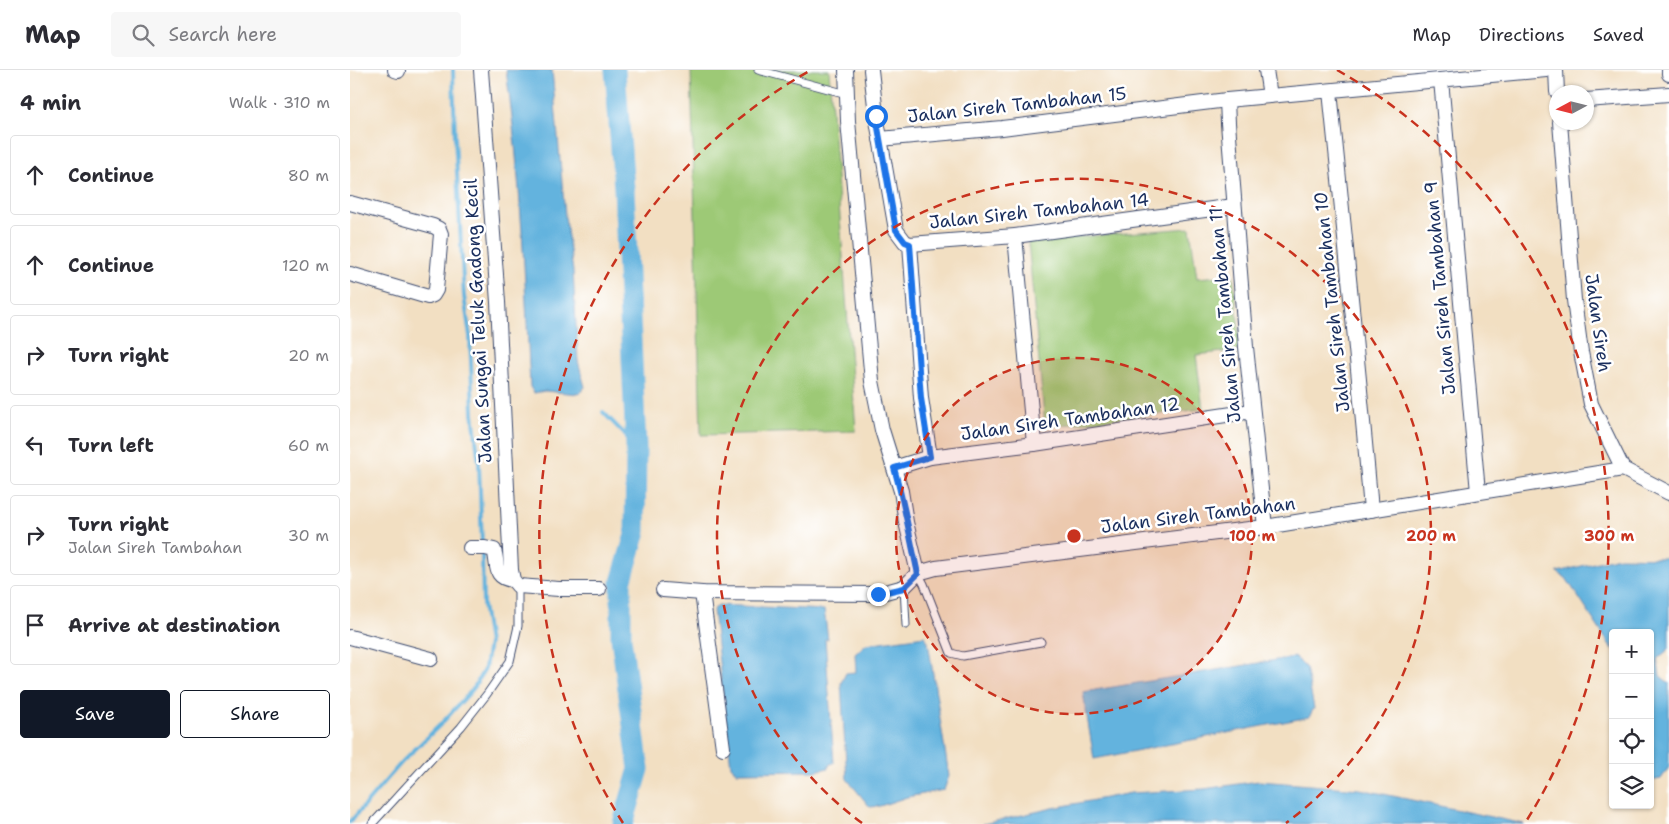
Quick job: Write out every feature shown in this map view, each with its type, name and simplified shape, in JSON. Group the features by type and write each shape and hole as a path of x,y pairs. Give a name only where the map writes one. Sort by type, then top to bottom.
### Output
{"street":[{"name":"Jalan Sungai Teluk Gadong Kecil","path":"481,70 498,302 514,579"},
{"path":"846,70 852,168 872,381 882,430 901,491 918,574"},
{"path":"871,70 880,139 896,230 905,242 910,244"},
{"path":"1266,70 1270,96"},
{"name":"Jalan Sireh Tambahan 15","path":"880,139 1002,128 1227,100 1546,70"},
{"path":"1556,70 1557,85"},
{"name":"Jalan Sireh Tambahan 9","path":"1441,80 1478,492"},
{"name":"Jalan Sireh Tambahan 10","path":"1330,91 1371,510"},
{"path":"1594,99 1669,94"},
{"name":"Jalan Sireh Tambahan 11","path":"1227,100 1234,206 1252,411 1265,527"},
{"name":"Jalan Sireh","path":"1561,130 1574,300 1581,352 1591,404 1623,469"},
{"path":"350,203 434,226 439,229 441,234 436,290 433,295 428,297 350,274"},
{"name":"Jalan Sireh Tambahan 14","path":"930,457 921,398 910,244 1015,236 1234,206"},
{"path":"1015,236 1034,444"},
{"name":"Jalan Sireh Tambahan 12","path":"894,468 930,457 1034,444 1252,411"},
{"path":"1623,469 1669,492"},
{"name":"Jalan Sireh Tambahan","path":"904,588 918,574 936,568 1265,527 1623,469"},
{"path":"470,548 494,550 498,574 502,578 559,589 599,589"},
{"path":"663,590 702,593 878,594 904,588"},
{"path":"702,593 723,748"},
{"path":"350,637 431,659"}],"lane":[{"path":"758,70 847,94"},
{"path":"918,574 924,584 951,653 963,656 1041,642"},
{"path":"372,824 461,727 510,661 518,626 514,579"},
{"path":"904,588 906,625"}],"green space":[{"path":"691,70 829,70 856,431 701,435"},
{"path":"1190,228 1197,278 1233,275 1241,350 1196,355 1203,409 1045,427 1028,241"}],"water":[{"path":"506,70 552,70 565,216 573,271 578,361 585,387 579,394 545,391 534,393 530,387 519,188"},
{"path":"1619,557 1666,558 1669,561 1669,649 1657,659 1660,676 1669,683 1669,767 1661,779 1654,780 1654,629 1609,629 1609,644 1566,578 1557,572"},
{"path":"718,605 824,610 828,639 825,639 834,763 830,764 828,768 815,771 736,772 731,766 713,610"},
{"path":"925,636 928,642 949,776 944,790 870,807 847,779 841,683 846,673 856,672 855,654 866,644"},
{"path":"1295,657 1306,668 1314,708 1309,717 1094,759 1083,692"},
{"path":"1259,781 1360,789 1524,824 983,824 1131,793 1204,789"}],"waterway":[{"path":"453,70 464,296 470,336 473,413 479,464 482,545"},
{"path":"615,70 624,189 636,446 635,535 621,582 621,638 639,769 623,824"},
{"path":"603,412 636,446"},
{"path":"350,822 402,762 473,689 485,668 489,643 483,605 482,552"}],"route":[{"path":"876,116 882,159 896,230 905,242 910,244 921,398 930,457 894,468 901,491 918,574 904,588 878,594"}]}
